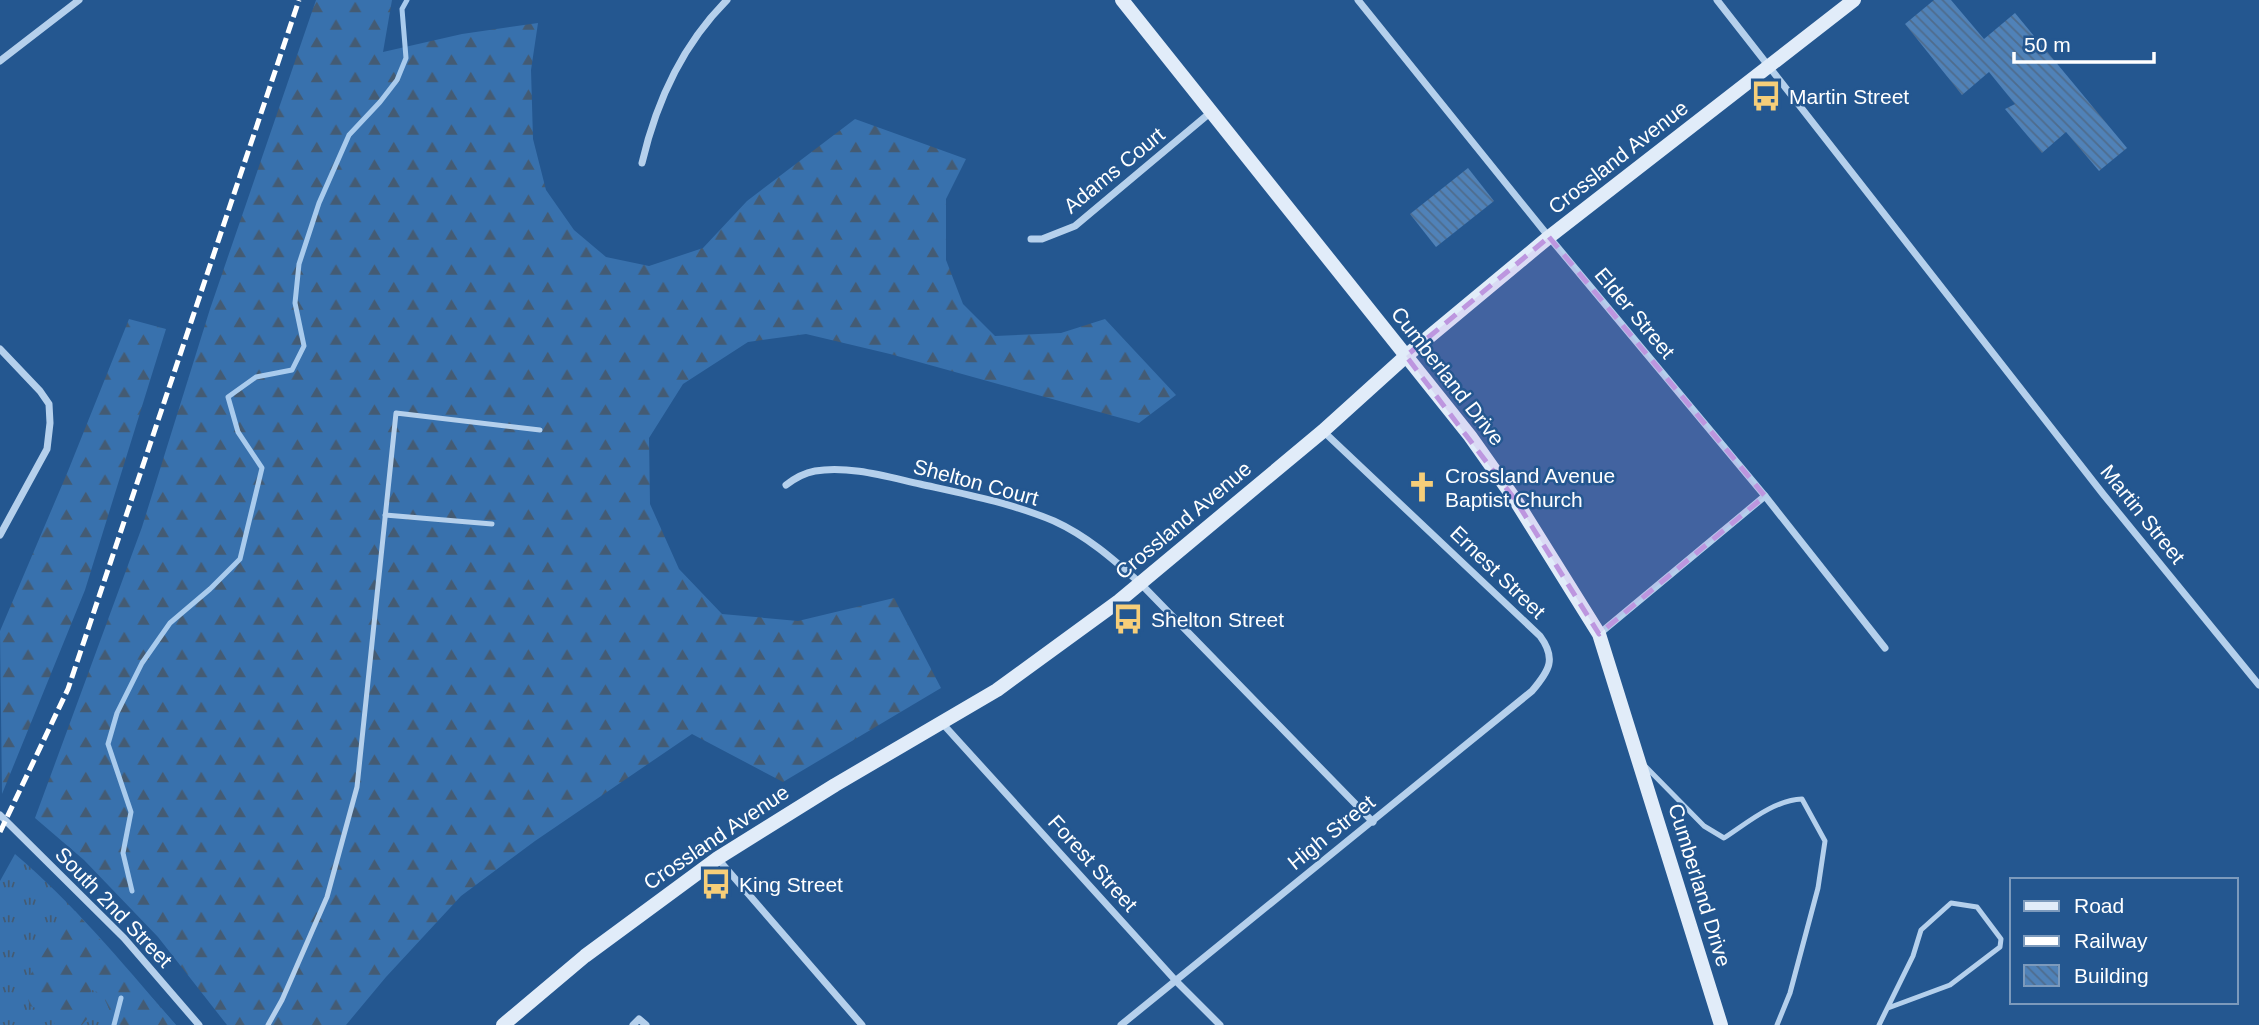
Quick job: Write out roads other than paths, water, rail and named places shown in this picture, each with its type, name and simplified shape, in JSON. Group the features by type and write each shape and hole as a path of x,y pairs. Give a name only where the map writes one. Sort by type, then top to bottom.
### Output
{"main road":[{"name":"Cumberland Drive","path":"1122,0 1470,436 1516,501 1599,634 1721,1025"},
{"name":"Crossland Avenue","path":"503,1025 585,956 718,858 996,690 1140,583 1323,431 1406,356 1549,237 1854,0"}],"street":[{"path":"0,61 79,0"},
{"path":"642,163 664,93 689,47 711,16 727,0"},
{"name":"Elder Street","path":"1358,0 1549,237 1765,496 1885,648"},
{"name":"Martin Street","path":"1717,0 2104,494 2259,685"},
{"name":"Adams Court","path":"1031,239 1042,240 1075,226 1211,112"},
{"path":"0,349 45,397 49,404 50,423 47,449 0,535"},
{"name":"Ernest Street","path":"1323,431 1528,624 1547,645 1550,657"},
{"name":"Shelton Court","path":"786,485 797,477 815,471 843,471 901,480 1004,504 1055,522 1082,536 1099,547 1140,583"},
{"path":"1599,634 1765,496"},
{"path":"1140,583 1373,821"},
{"name":"High Street","path":"1121,1025 1532,691 1548,669 1550,657"},
{"name":"Forest Street","path":"942,722 1176,981 1220,1025"},
{"name":"South 2nd Street","path":"0,815 124,938 200,1025"},
{"path":"718,858 862,1025"},
{"path":"636,1022 646,1025"}],"lane":[{"path":"268,1025 282,1000 327,897 357,787 396,413 540,430"},
{"path":"385,515 492,524"},
{"path":"1639,759 1704,826 1724,838 1762,813 1792,800 1802,800 1814,819 1825,841 1818,888 1790,993 1777,1025"},
{"path":"1880,1025 1888,1008 1913,956 1922,930 1951,903 1978,907 2001,939 2000,947 1950,985 1888,1008"}],"waterway":[{"path":"132,891 123,853 131,812 108,744 117,713 142,663 170,623 240,559 262,468 238,432 228,397 256,377 292,370 304,346 295,303 299,264 319,203 349,135 397,80 406,58 402,9 407,0"},
{"path":"114,1025 121,998"}],"railway":[{"path":"0,832 68,689 299,0"}],"place":[{"name":"Martin Street","path":"1766,96"},
{"name":"Crossland Avenue Baptist Church","path":"1422,487"},
{"name":"Shelton Street","path":"1128,619"},
{"name":"King Street","path":"716,884"}]}
